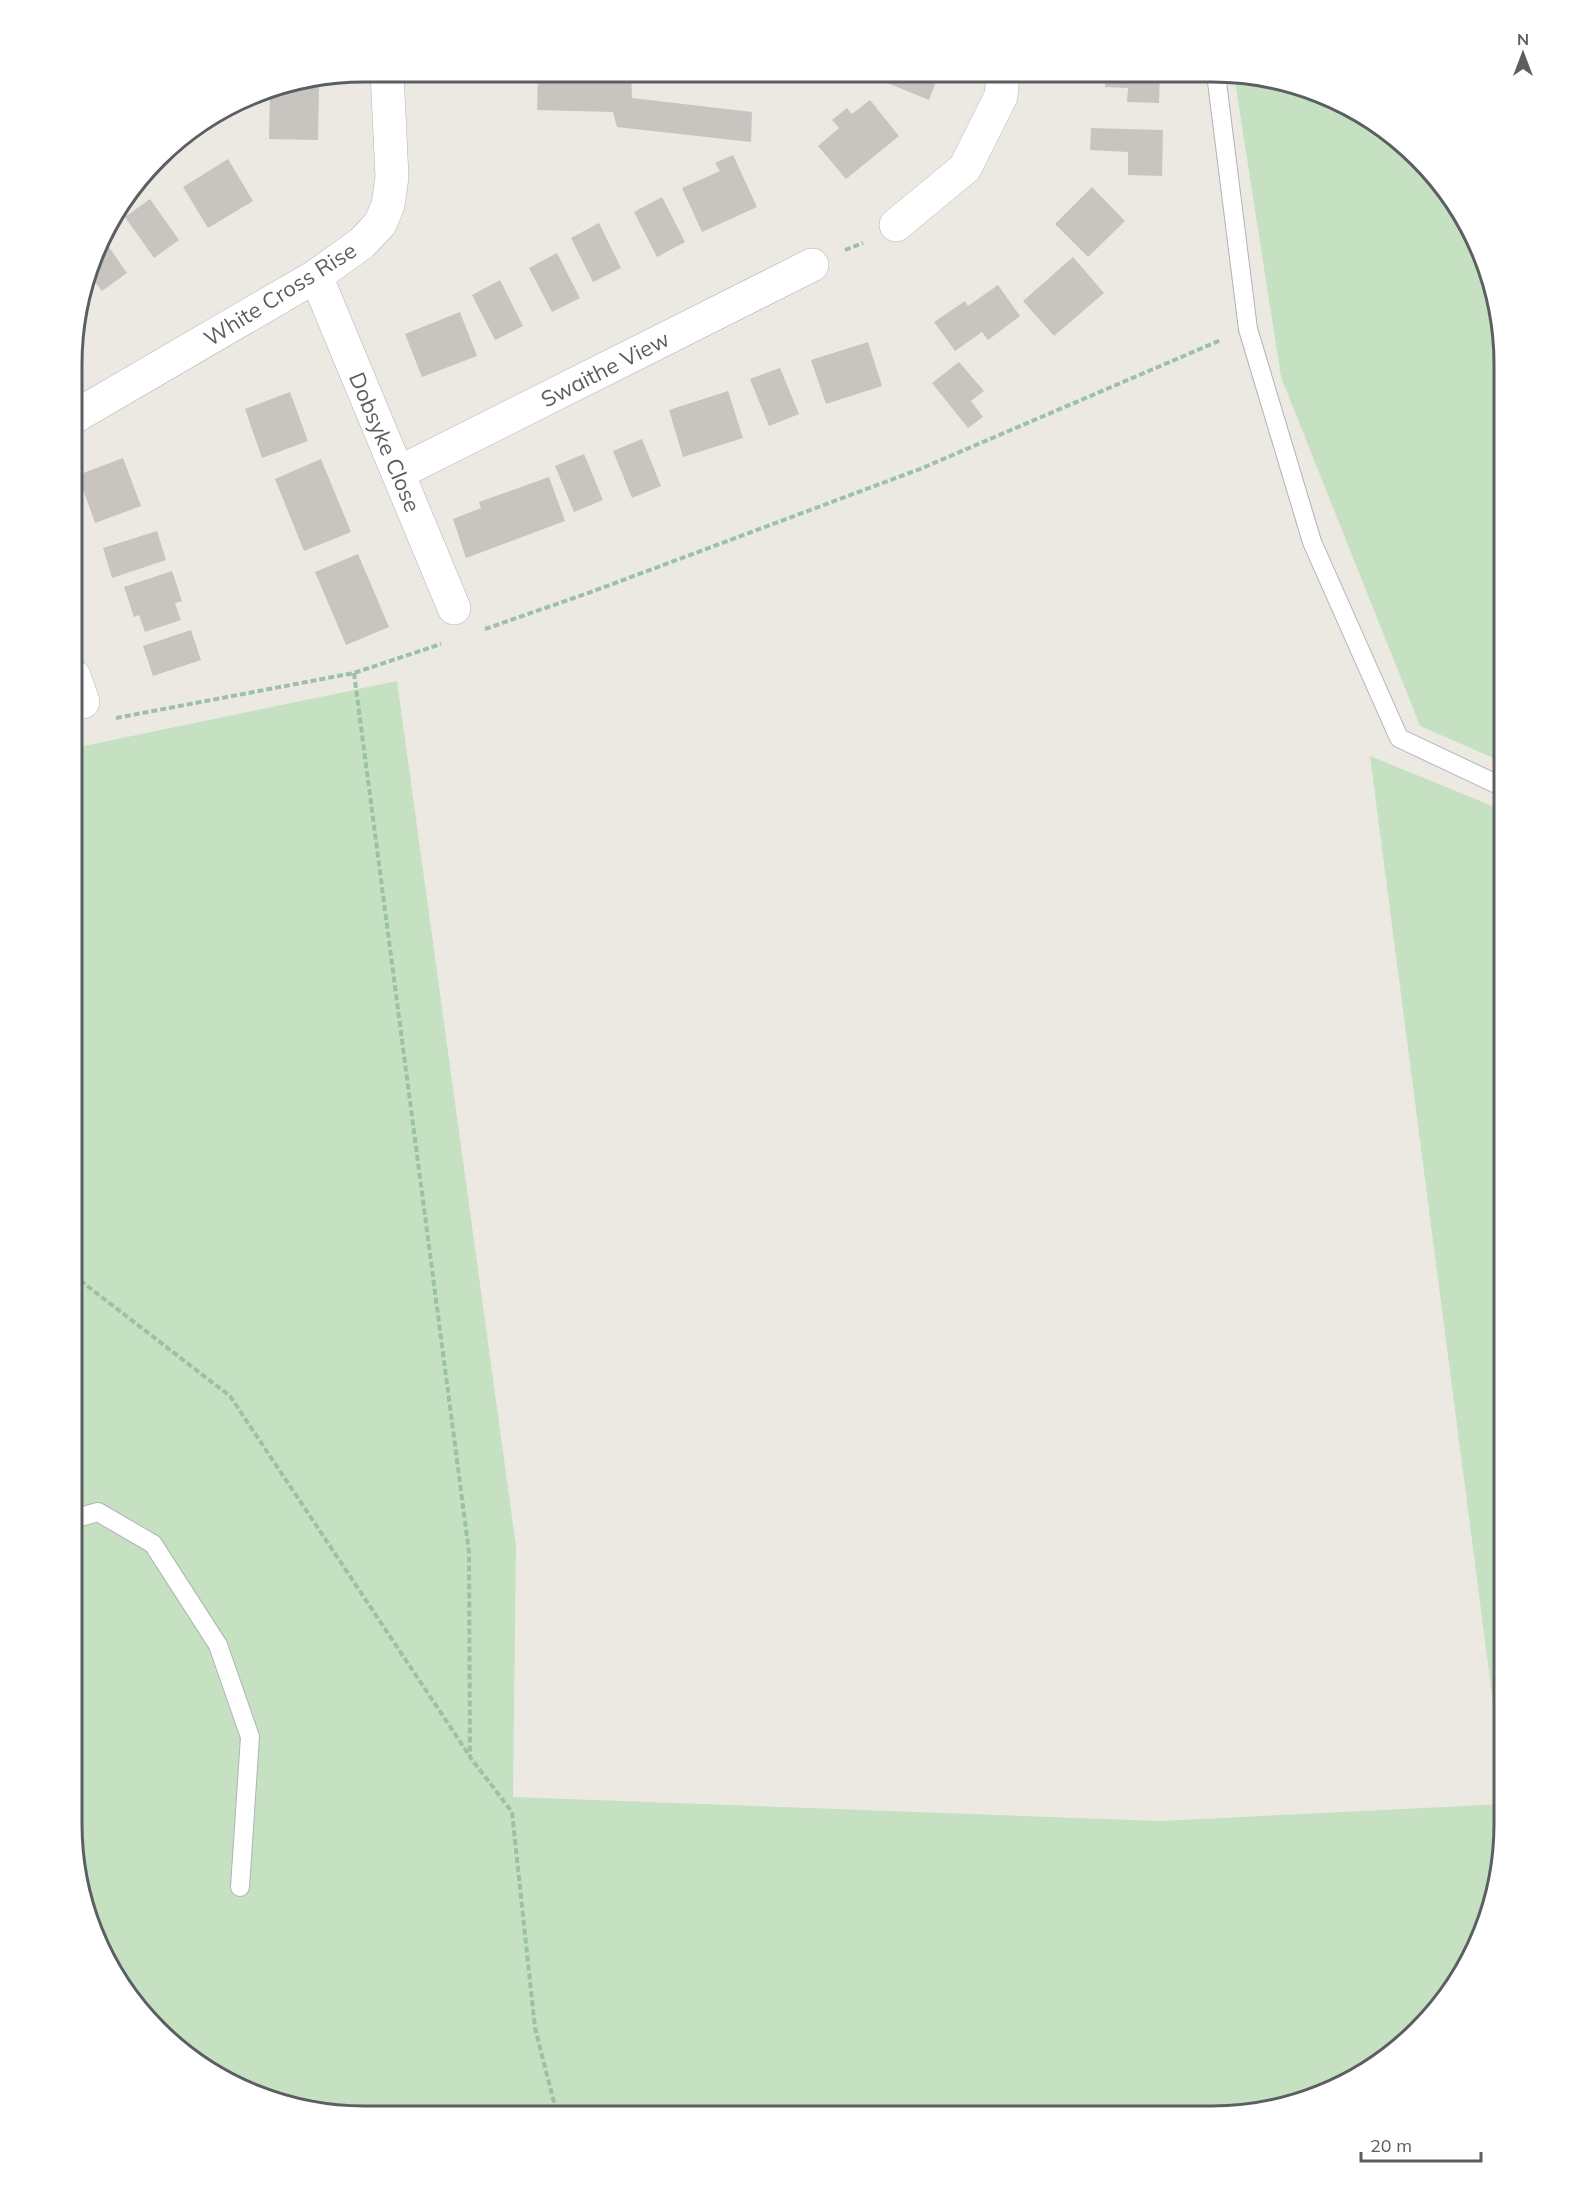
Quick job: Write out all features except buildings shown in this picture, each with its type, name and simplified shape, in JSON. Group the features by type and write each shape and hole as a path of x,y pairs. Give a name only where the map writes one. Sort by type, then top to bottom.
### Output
{"street":[{"name":"White Cross Rise","path":"82,412 316,276 362,243 380,224 388,205 392,177 387,82"},
{"path":"883,233 965,168 1000,96 1002,82"},
{"name":"Swaithe View","path":"398,472 813,264"},
{"name":"Dobsyke Close","path":"316,276 454,608"}],"lane":[{"path":"1217,82 1248,329 1312,542 1399,738 1494,783"},
{"path":"82,1516 98,1512 153,1544 218,1645 250,1737 240,1887"}],"path":[{"path":"844,250 883,233"},
{"path":"476,632 591,592 920,469 1248,329"},
{"path":"111,719 354,673 443,643"},
{"path":"354,673 469,1552 470,1757"},
{"path":"82,1282 230,1396 470,1757 512,1812 535,2028 555,2106"}],"green space":[{"path":"1235,83 1303,97 1353,120 1384,141 1412,165 1447,208 1480,274 1489,310 1494,346 1494,758 1420,726 1281,377"},
{"path":"397,681 516,1546 513,1797 1160,1821 1494,1804 1492,1860 1480,1914 1457,1964 1436,1995 1412,2023 1369,2058 1320,2084 1285,2096 1231,2105 365,2106 310,2100 257,2084 208,2058 165,2023 130,1980 104,1931 92,1896 83,1842 82,746"},
{"path":"1370,756 1494,807 1494,1710"}]}
